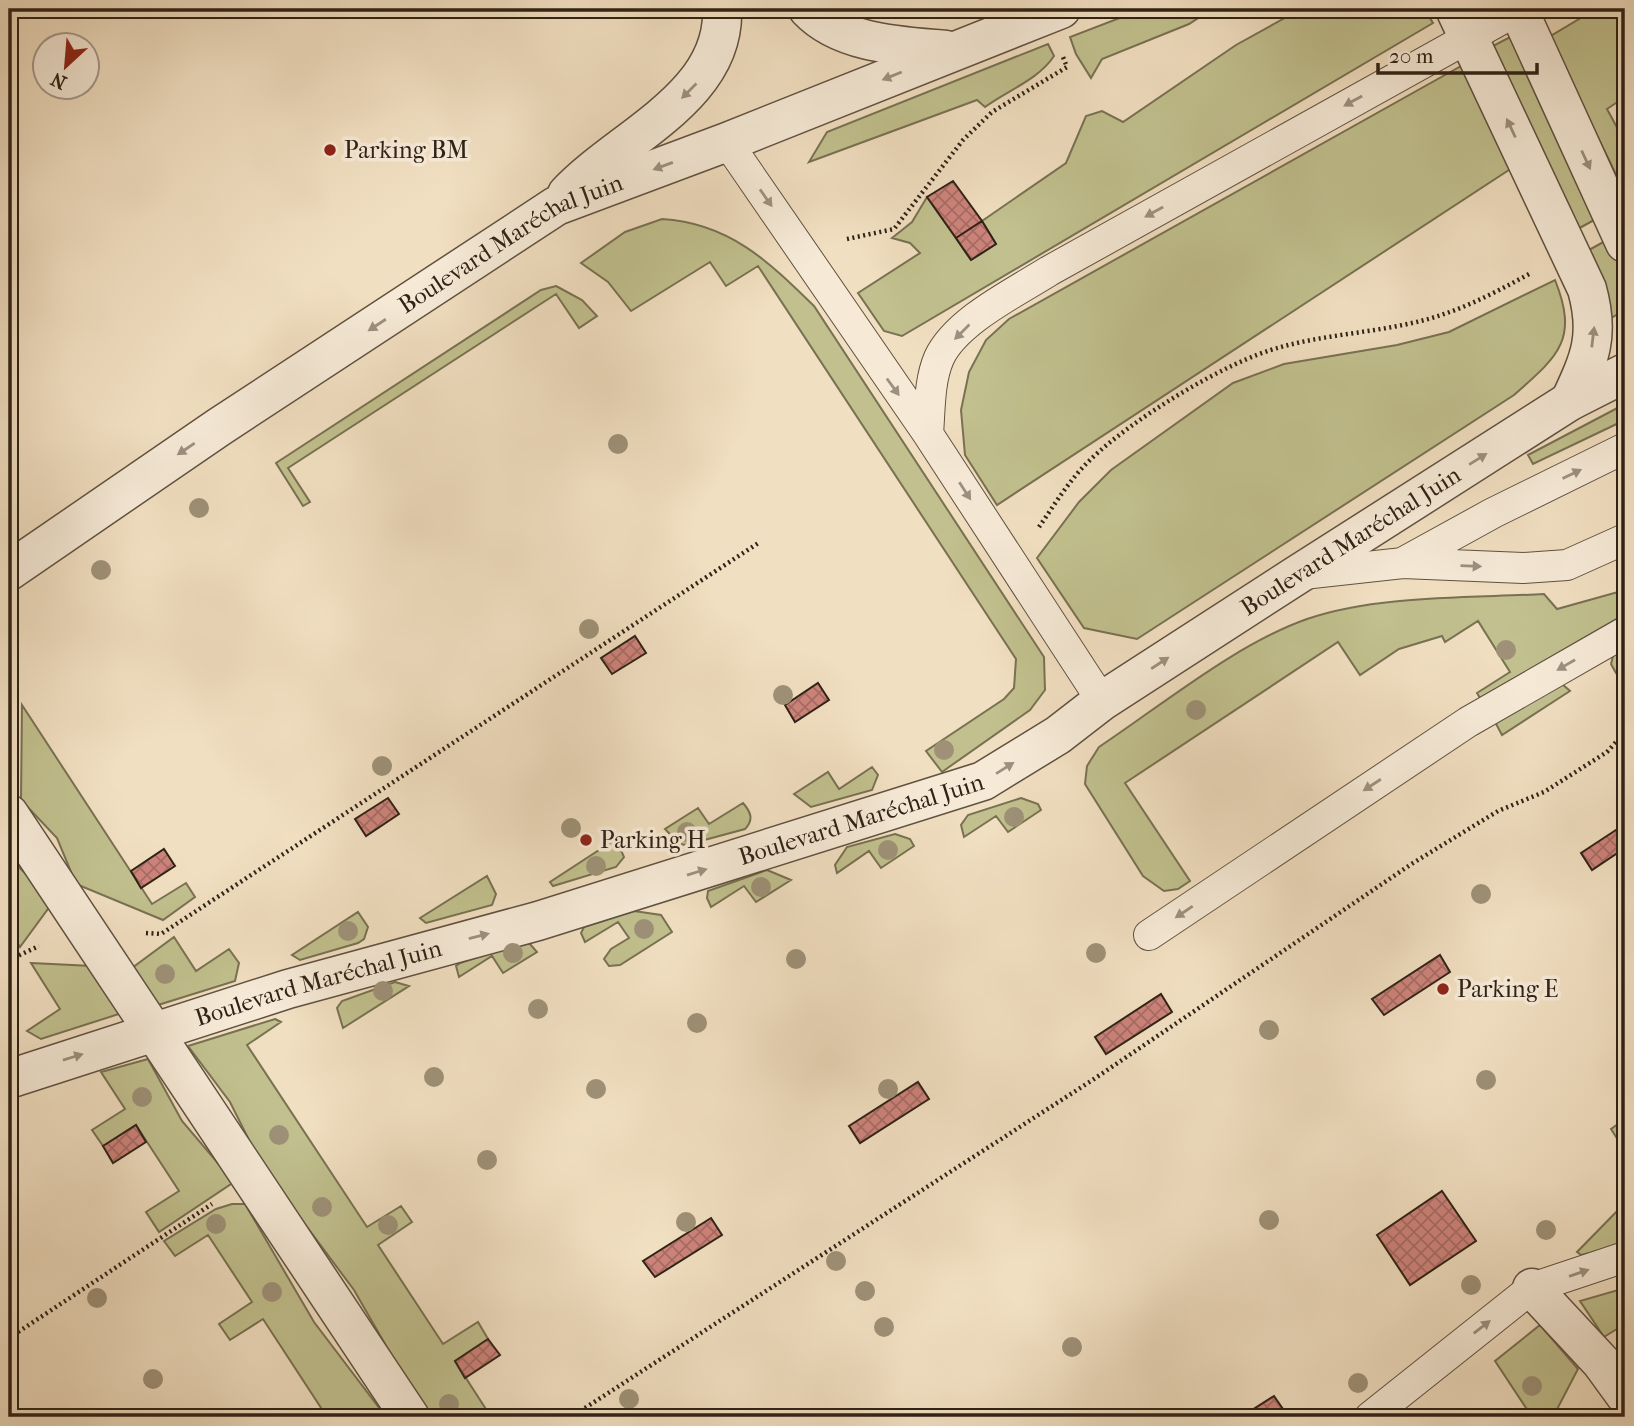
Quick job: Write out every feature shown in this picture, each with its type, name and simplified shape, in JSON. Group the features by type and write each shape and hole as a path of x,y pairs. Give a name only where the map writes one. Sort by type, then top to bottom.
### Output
{"street":[{"path":"556,206 590,169 653,124 696,86 723,33 722,9"},
{"path":"808,9 817,19 876,44 956,51"},
{"name":"Boulevard Maréchal Juin","path":"9,571 219,426 556,206 727,142 1061,9"},
{"path":"1518,9 1625,243"},
{"path":"1462,22 1587,289 1594,312 1595,334 1589,360 1570,401"},
{"name":"Boulevard Maréchal Juin","path":"9,1079 288,989 413,952 538,921 932,800 983,781 1058,735 1102,701 1570,401 1625,373"},
{"path":"9,814 410,1417"},
{"path":"1532,1288 1601,1362 1625,1395"}],"lane":[{"path":"928,434 932,383 939,357 978,316 1462,22 1518,9"},
{"path":"727,142 928,434 1102,701"},
{"path":"1403,563 1493,513 1625,449"},
{"path":"1297,575 1403,563 1523,568 1567,565 1625,539"},
{"path":"1149,935 1468,722 1625,632"},
{"path":"1370,1417 1532,1288 1625,1257"}],"path":[{"path":"803,252 894,229 963,140 992,112 1067,67"},
{"path":"1013,563 1090,459 1125,431 1224,368 1279,347 1335,334 1412,323 1474,304 1569,252"},
{"path":"85,928 161,934 760,542"},
{"path":"571,1417 882,1213 1094,1079 1413,863 1498,811 1544,792 1607,752 1625,732"},
{"path":"9,1338 251,1179"}],"shaded area":[{"path":"1143,9 1212,9 1189,24 1102,59 1091,78 1076,54 1070,37"},
{"path":"1301,9 1424,9 1433,23 902,336 884,331 858,293 920,253 910,243 892,238 912,222 927,197 971,260 996,244 982,221 1066,163 1086,116 1102,111 1123,122 1236,45"},
{"path":"1596,9 1625,9 1625,97 1607,109 1625,142 1625,193 1549,37"},
{"path":"1512,36 1596,219 1576,230 1491,47"},
{"path":"1048,44 1054,56 1040,72 985,107 977,100 809,162 827,132"},
{"path":"1461,66 1515,166 997,505 965,455 961,410 969,372 986,340 1009,319"},
{"path":"662,219 686,222 727,236 763,260 814,306 1044,657 1045,690 1030,710 942,772 926,751 1004,699 1014,688 1016,659 758,266 726,286 710,262 631,311 608,282 581,263 625,232"},
{"path":"1607,240 1625,276 1625,310 1611,318 1587,251"},
{"path":"1555,280 1565,318 1560,345 1542,369 1514,395 1137,639 1084,628 1037,558 1079,502 1111,470 1233,383 1284,364 1397,345 1449,332"},
{"path":"556,286 582,300 597,316 579,328 556,294 288,468 310,502 303,506 276,463 541,290"},
{"path":"1625,404 1625,420 1533,464 1528,455"},
{"path":"1625,590 1625,614 1480,698 1477,693 1510,672 1478,621 1445,642 1442,636 1399,649 1360,675 1338,642 1125,783 1190,881 1178,889 1164,891 1143,876 1085,784 1087,766 1099,747 1227,659 1280,630 1307,619 1363,606 1455,597 1544,594 1557,609"},
{"path":"1625,649 1625,667 1616,673 1611,664 1613,656"},
{"path":"1562,684 1570,691 1502,735 1495,722"},
{"path":"22,705 152,904 186,883 195,897 163,920 76,884 57,838 21,800"},
{"path":"872,767 878,775 872,790 811,807 794,794 828,772 839,789"},
{"path":"1021,798 1038,804 1041,810 1008,832 996,816 964,837 961,825 968,815"},
{"path":"743,803 750,816 750,822 745,829 686,845 679,844 665,829 698,808 709,824"},
{"path":"895,834 910,839 914,846 881,868 869,851 837,873 835,865 847,847"},
{"path":"616,839 624,857 616,867 553,886 550,882"},
{"path":"9,850 13,861 53,902 20,947 9,930"},
{"path":"767,870 791,880 756,902 744,886 711,907 707,898 708,891"},
{"path":"487,876 496,894 492,905 426,923 420,918"},
{"path":"634,911 661,915 672,932 620,965 609,966 604,959 611,949 629,938 618,922 585,942 581,933 584,927"},
{"path":"358,912 368,927 364,939 358,943 300,960 292,955"},
{"path":"174,937 196,971 229,949 239,963 235,981 158,1005 132,968"},
{"path":"522,943 530,944 537,952 503,973 492,956 459,977 456,966 460,963"},
{"path":"31,963 92,966 122,1013 41,1039 27,1031 60,1009"},
{"path":"395,982 409,986 343,1028 337,1008 342,1001"},
{"path":"275,1019 281,1022 247,1045 367,1227 401,1206 412,1222 378,1245 443,1344 478,1322 488,1339 455,1361 491,1417 427,1417 354,1290 263,1168 230,1102 188,1046"},
{"path":"148,1059 182,1121 234,1182 159,1232 146,1212 179,1191 136,1125 103,1146 92,1130 125,1109 101,1072"},
{"path":"1625,1119 1625,1143 1618,1140 1611,1129"},
{"path":"1625,1203 1625,1245 1581,1255 1577,1252"},
{"path":"232,1204 245,1204 314,1322 386,1417 327,1417 263,1319 230,1340 219,1324 252,1302 208,1235 175,1256 164,1241 216,1209"},
{"path":"1625,1288 1625,1324 1604,1337 1580,1301"},
{"path":"1540,1325 1578,1369 1553,1417 1532,1417 1495,1361"}],"building":[{"path":"953,181 982,221 956,238 927,197"},
{"path":"982,221 996,244 971,260 956,238"},
{"path":"635,636 646,653 612,674 601,658"},
{"path":"818,683 829,700 795,722 785,705"},
{"path":"388,798 399,814 366,836 355,819"},
{"path":"1625,824 1625,848 1592,870 1581,853"},
{"path":"164,849 175,866 141,888 131,871"},
{"path":"1440,955 1450,972 1384,1015 1372,999"},
{"path":"1161,994 1172,1012 1106,1054 1095,1037"},
{"path":"918,1082 929,1099 860,1143 849,1126"},
{"path":"136,1125 146,1142 113,1163 103,1146"},
{"path":"1442,1191 1476,1241 1410,1285 1377,1235"},
{"path":"711,1218 722,1235 655,1277 643,1261"},
{"path":"488,1339 500,1355 465,1378 455,1361"},
{"path":"1274,1396 1285,1412 1277,1417 1241,1417"}],"place":[{"name":"Parking BM","path":"330,150"},
{"name":"Parking H","path":"586,840"},
{"name":"Parking E","path":"1443,989"}]}
